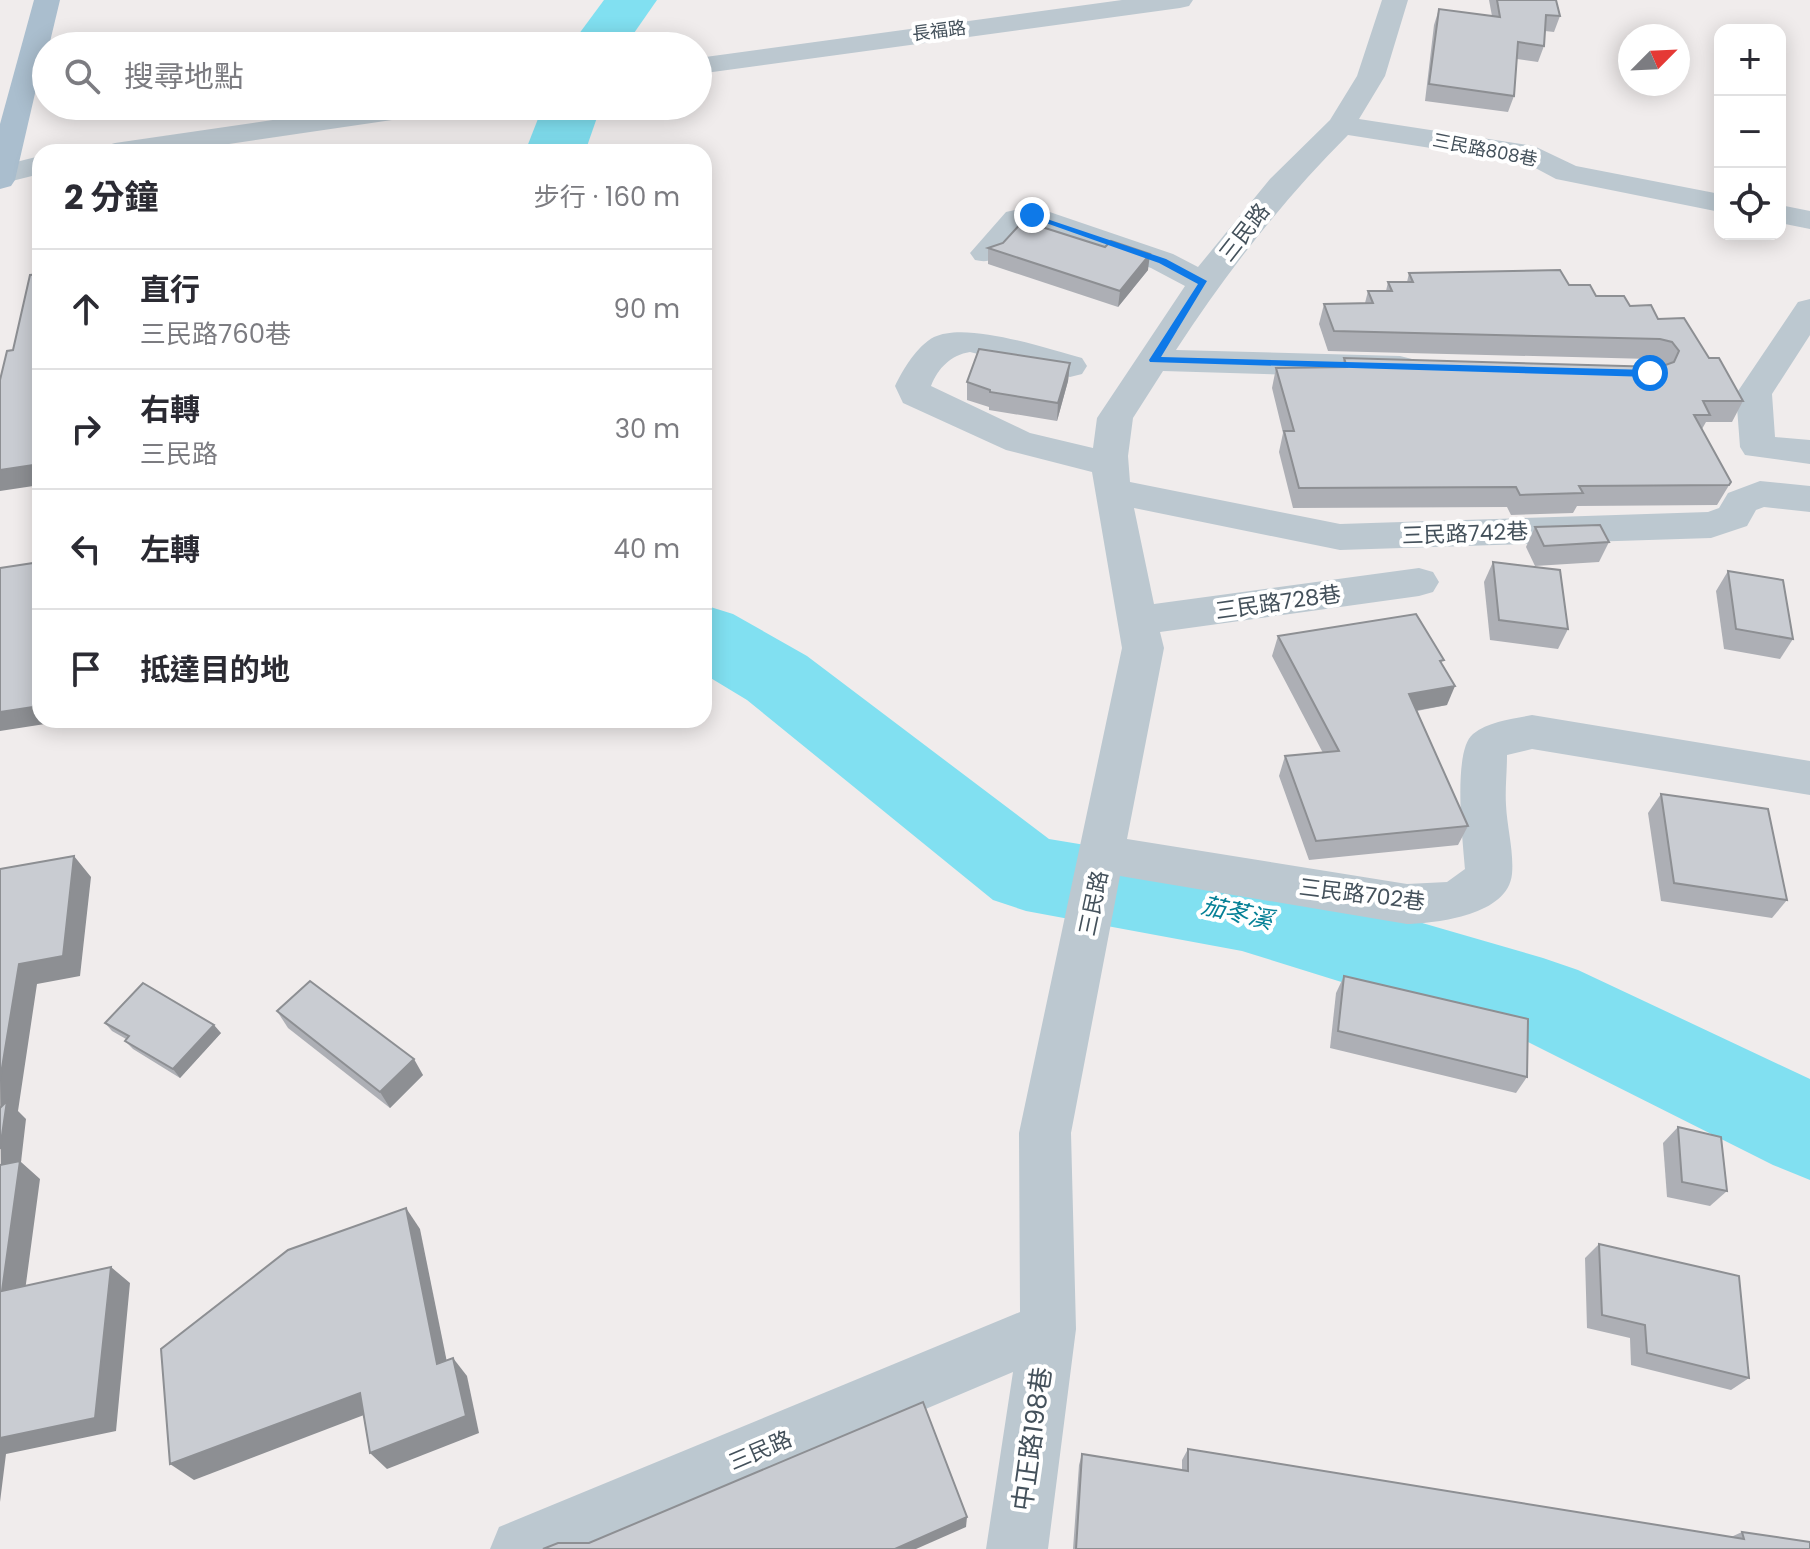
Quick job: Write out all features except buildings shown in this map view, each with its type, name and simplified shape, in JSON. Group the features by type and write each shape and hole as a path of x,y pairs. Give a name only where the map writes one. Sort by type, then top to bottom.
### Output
{"main road":[{"path":"38,32 47,0"},
{"path":"0,176 32,56"}],"street":[{"name":"長福路","path":"712,64 1180,0"},
{"name":"三民路","path":"521,1549 1048,1329 1045,1133 1100,873 1143,648 1111,478 1115,418 1203,283 1281,185 1341,125 1371,76 1395,0"},
{"path":"169,144 331,120"},
{"name":"三民路808巷","path":"1341,125 1534,155 1567,173 1714,202"},
{"path":"0,176 32,167"},
{"path":"986,253 1017,219 1032,215 1162,261 1203,283"},
{"path":"1786,215 1810,220"},
{"path":"1810,309 1754,394 1758,447 1810,452"},
{"name":"三民路742巷","path":"1070,366 970,342 945,345 919,372 913,386 915,395 1019,442 1111,478 1340,537 1711,525 1734,517 1741,502 1760,494 1810,499"},
{"path":"1154,360 1433,368"},
{"name":"三民路728巷","path":"1137,621 1419,582"},
{"name":"三民路702巷","path":"1100,873 1407,904 1448,903 1465,898 1489,876 1483,803 1486,747 1502,738 1532,732 1810,778"},
{"name":"中正路198巷","path":"1017,1549 1048,1329"}],"waterway":[{"name":"茄苳溪","path":"607,32 631,0"},
{"name":"茄苳溪","path":"558,144 567,120"},
{"name":"茄苳溪","path":"712,640 777,678 1026,873 1242,911 1543,1001 1810,1131"}],"route":[{"path":"1032,215 1162,261 1203,283 1154,360 1650,373"}]}
